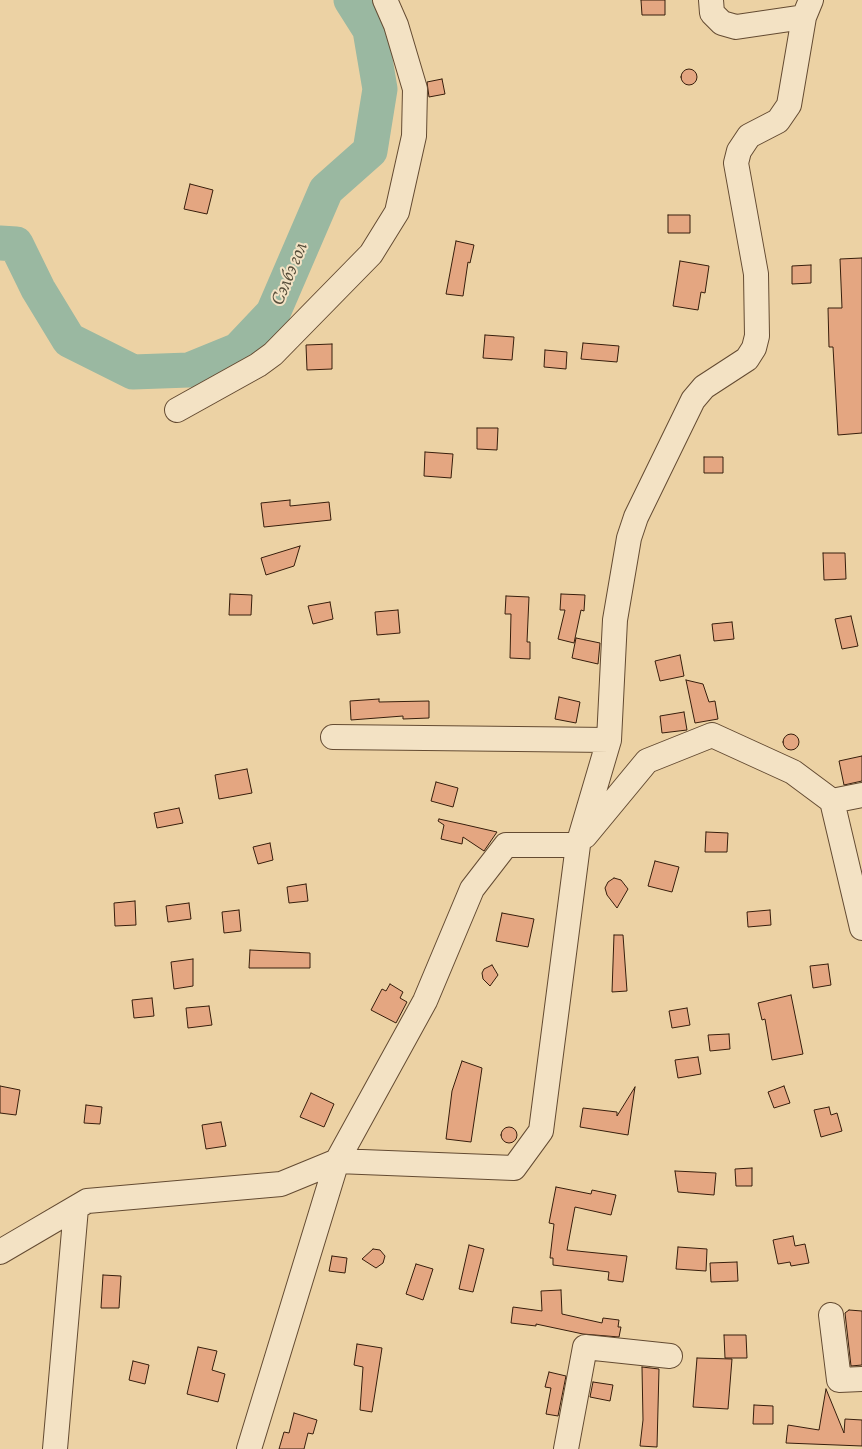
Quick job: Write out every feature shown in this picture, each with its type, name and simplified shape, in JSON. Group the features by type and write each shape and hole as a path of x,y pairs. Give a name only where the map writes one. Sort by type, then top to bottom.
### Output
{"street":[{"path":"177,410 258,365 273,354 371,254 397,212 414,136 415,89 396,25 385,0"},
{"path":"0,1252 87,1201 281,1184 337,1161 514,1168 541,1131 578,845 609,740 616,620 629,538 636,517 693,400 704,387 746,359 754,348 757,336 756,274 736,163 739,151 749,136 778,121 789,105 808,9 736,26 722,23 712,13 711,0"},
{"path":"578,845 647,761 712,735 793,772 832,802 862,928"},
{"path":"332,737 609,740"},
{"path":"832,802 862,795"},
{"path":"250,1449 337,1161 426,1002 472,889 506,845 578,845"},
{"path":"55,1449 76,1208"},
{"path":"831,1315 839,1380 862,1378"},
{"path":"566,1449 585,1347 670,1356"}],"building":[{"path":"641,0 665,0 665,15 642,15"},
{"path":"689,69 695,71 697,77 695,83 689,85 683,83 681,77 683,71"},
{"path":"442,79 445,94 429,97 427,82"},
{"path":"190,184 213,190 207,214 184,209"},
{"path":"668,215 690,215 690,233 668,233"},
{"path":"456,241 474,245 470,263 468,262 463,296 446,294"},
{"path":"862,258 862,433 838,435 833,347 829,347 828,308 842,308 840,259"},
{"path":"680,261 709,266 705,293 701,292 698,310 673,306"},
{"path":"811,265 811,283 792,284 792,266"},
{"path":"485,335 514,337 512,360 483,358"},
{"path":"583,343 619,346 617,362 581,359"},
{"path":"332,344 332,369 307,370 306,345"},
{"path":"545,350 567,352 566,369 544,367"},
{"path":"477,428 498,428 497,450 477,449"},
{"path":"425,452 453,454 451,478 424,476"},
{"path":"704,457 723,457 723,473 704,473"},
{"path":"290,500 290,506 329,502 331,520 264,527 261,503"},
{"path":"300,546 294,566 266,575 261,558"},
{"path":"823,553 845,553 846,579 824,580"},
{"path":"230,594 252,595 251,615 229,615"},
{"path":"561,594 585,595 584,611 581,610 574,643 558,639 565,610 560,610"},
{"path":"506,596 529,597 527,642 530,642 530,659 510,658 511,614 505,614"},
{"path":"330,602 333,619 313,624 308,606"},
{"path":"398,610 400,633 377,635 375,612"},
{"path":"851,616 858,646 842,649 835,619"},
{"path":"732,622 734,639 714,641 712,624"},
{"path":"576,638 600,643 598,664 572,658"},
{"path":"680,655 684,676 660,681 655,661"},
{"path":"686,680 703,684 709,702 715,701 718,719 695,723"},
{"path":"559,697 580,702 576,723 555,719"},
{"path":"379,699 379,702 429,701 429,718 403,719 403,716 351,720 350,701"},
{"path":"684,712 687,730 662,733 660,716"},
{"path":"791,734 797,736 799,742 797,748 791,750 785,748 783,742 785,736"},
{"path":"862,756 862,781 844,785 839,761"},
{"path":"247,769 252,793 219,799 215,775"},
{"path":"436,782 458,788 453,807 431,801"},
{"path":"179,808 183,823 157,828 154,813"},
{"path":"439,819 497,832 484,851 463,837 462,844 441,839 444,825 438,821"},
{"path":"706,832 728,833 727,852 705,852"},
{"path":"270,843 273,860 258,864 253,847"},
{"path":"655,861 679,867 672,892 648,886"},
{"path":"614,878 621,880 628,889 617,908 607,895 605,888 608,882"},
{"path":"306,884 308,901 289,903 287,887"},
{"path":"135,901 136,925 115,926 114,903"},
{"path":"189,903 191,919 168,922 166,906"},
{"path":"239,910 241,931 224,933 222,912"},
{"path":"770,910 771,925 748,927 747,912"},
{"path":"502,913 534,919 528,947 496,941"},
{"path":"614,935 623,935 627,991 612,992"},
{"path":"250,950 310,953 310,968 249,968"},
{"path":"193,959 193,986 174,989 171,962"},
{"path":"828,964 831,985 813,988 810,966"},
{"path":"492,965 498,975 490,986 483,979 482,973 484,969"},
{"path":"390,984 403,992 400,998 407,1002 396,1023 371,1010 382,989 386,991"},
{"path":"791,995 803,1054 772,1060 765,1019 762,1020 758,1003"},
{"path":"152,998 154,1016 134,1018 132,1000"},
{"path":"209,1006 212,1025 188,1028 186,1008"},
{"path":"687,1008 690,1025 672,1028 669,1011"},
{"path":"729,1034 730,1049 710,1051 708,1035"},
{"path":"698,1057 701,1074 678,1078 675,1060"},
{"path":"462,1061 482,1068 471,1142 446,1139 452,1091"},
{"path":"0,1086 20,1090 16,1115 0,1113"},
{"path":"784,1086 790,1103 774,1108 768,1092"},
{"path":"635,1087 628,1135 580,1127 583,1108 617,1112 617,1116"},
{"path":"311,1093 334,1104 324,1127 300,1117"},
{"path":"86,1105 102,1107 100,1124 84,1123"},
{"path":"829,1107 831,1115 837,1113 842,1131 821,1137 814,1110"},
{"path":"221,1122 226,1146 206,1149 202,1125"},
{"path":"506,1127 512,1127 517,1132 515,1141 506,1143 501,1138 501,1132"},
{"path":"752,1168 752,1186 736,1186 735,1169"},
{"path":"675,1171 716,1173 714,1195 678,1192"},
{"path":"556,1187 591,1194 592,1190 616,1195 611,1215 575,1207 567,1250 627,1256 623,1282 608,1280 609,1272 553,1265 553,1258 550,1258 554,1224 549,1223"},
{"path":"793,1236 795,1246 805,1244 809,1263 791,1266 790,1262 778,1264 773,1240"},
{"path":"469,1245 484,1249 473,1292 459,1289"},
{"path":"678,1247 707,1249 706,1271 676,1269"},
{"path":"373,1249 380,1250 385,1256 383,1263 376,1268 362,1259"},
{"path":"332,1256 347,1258 345,1273 329,1271"},
{"path":"737,1262 738,1281 711,1282 710,1263"},
{"path":"416,1264 433,1269 423,1300 406,1294"},
{"path":"103,1275 121,1276 119,1308 101,1308"},
{"path":"561,1290 562,1314 602,1323 603,1318 619,1320 618,1327 621,1327 619,1337 583,1334 536,1324 536,1326 511,1323 513,1307 542,1311 541,1291"},
{"path":"849,1310 862,1311 862,1365 851,1366 845,1313"},
{"path":"724,1335 746,1335 747,1358 725,1358"},
{"path":"357,1344 382,1348 372,1412 360,1410 363,1367 354,1365"},
{"path":"198,1347 217,1351 212,1370 225,1374 218,1402 187,1394"},
{"path":"697,1358 732,1359 728,1409 693,1407"},
{"path":"133,1361 149,1365 145,1384 129,1380"},
{"path":"642,1367 659,1369 657,1447 640,1446 643,1420"},
{"path":"549,1372 566,1376 558,1416 546,1414 551,1388 545,1387"},
{"path":"593,1382 613,1385 610,1401 590,1397"},
{"path":"826,1389 844,1433 845,1419 862,1420 862,1446 786,1443 788,1425 819,1430"},
{"path":"754,1405 773,1406 773,1424 753,1424"},
{"path":"294,1413 317,1420 313,1434 308,1433 304,1449 279,1449 284,1432 289,1433"}],"waterway":[{"name":"Сэлбэ гол","path":"0,243 16,244 38,289 69,340 133,372 189,370 238,350 273,313 326,190 370,151 380,89 370,30 351,0"}]}
